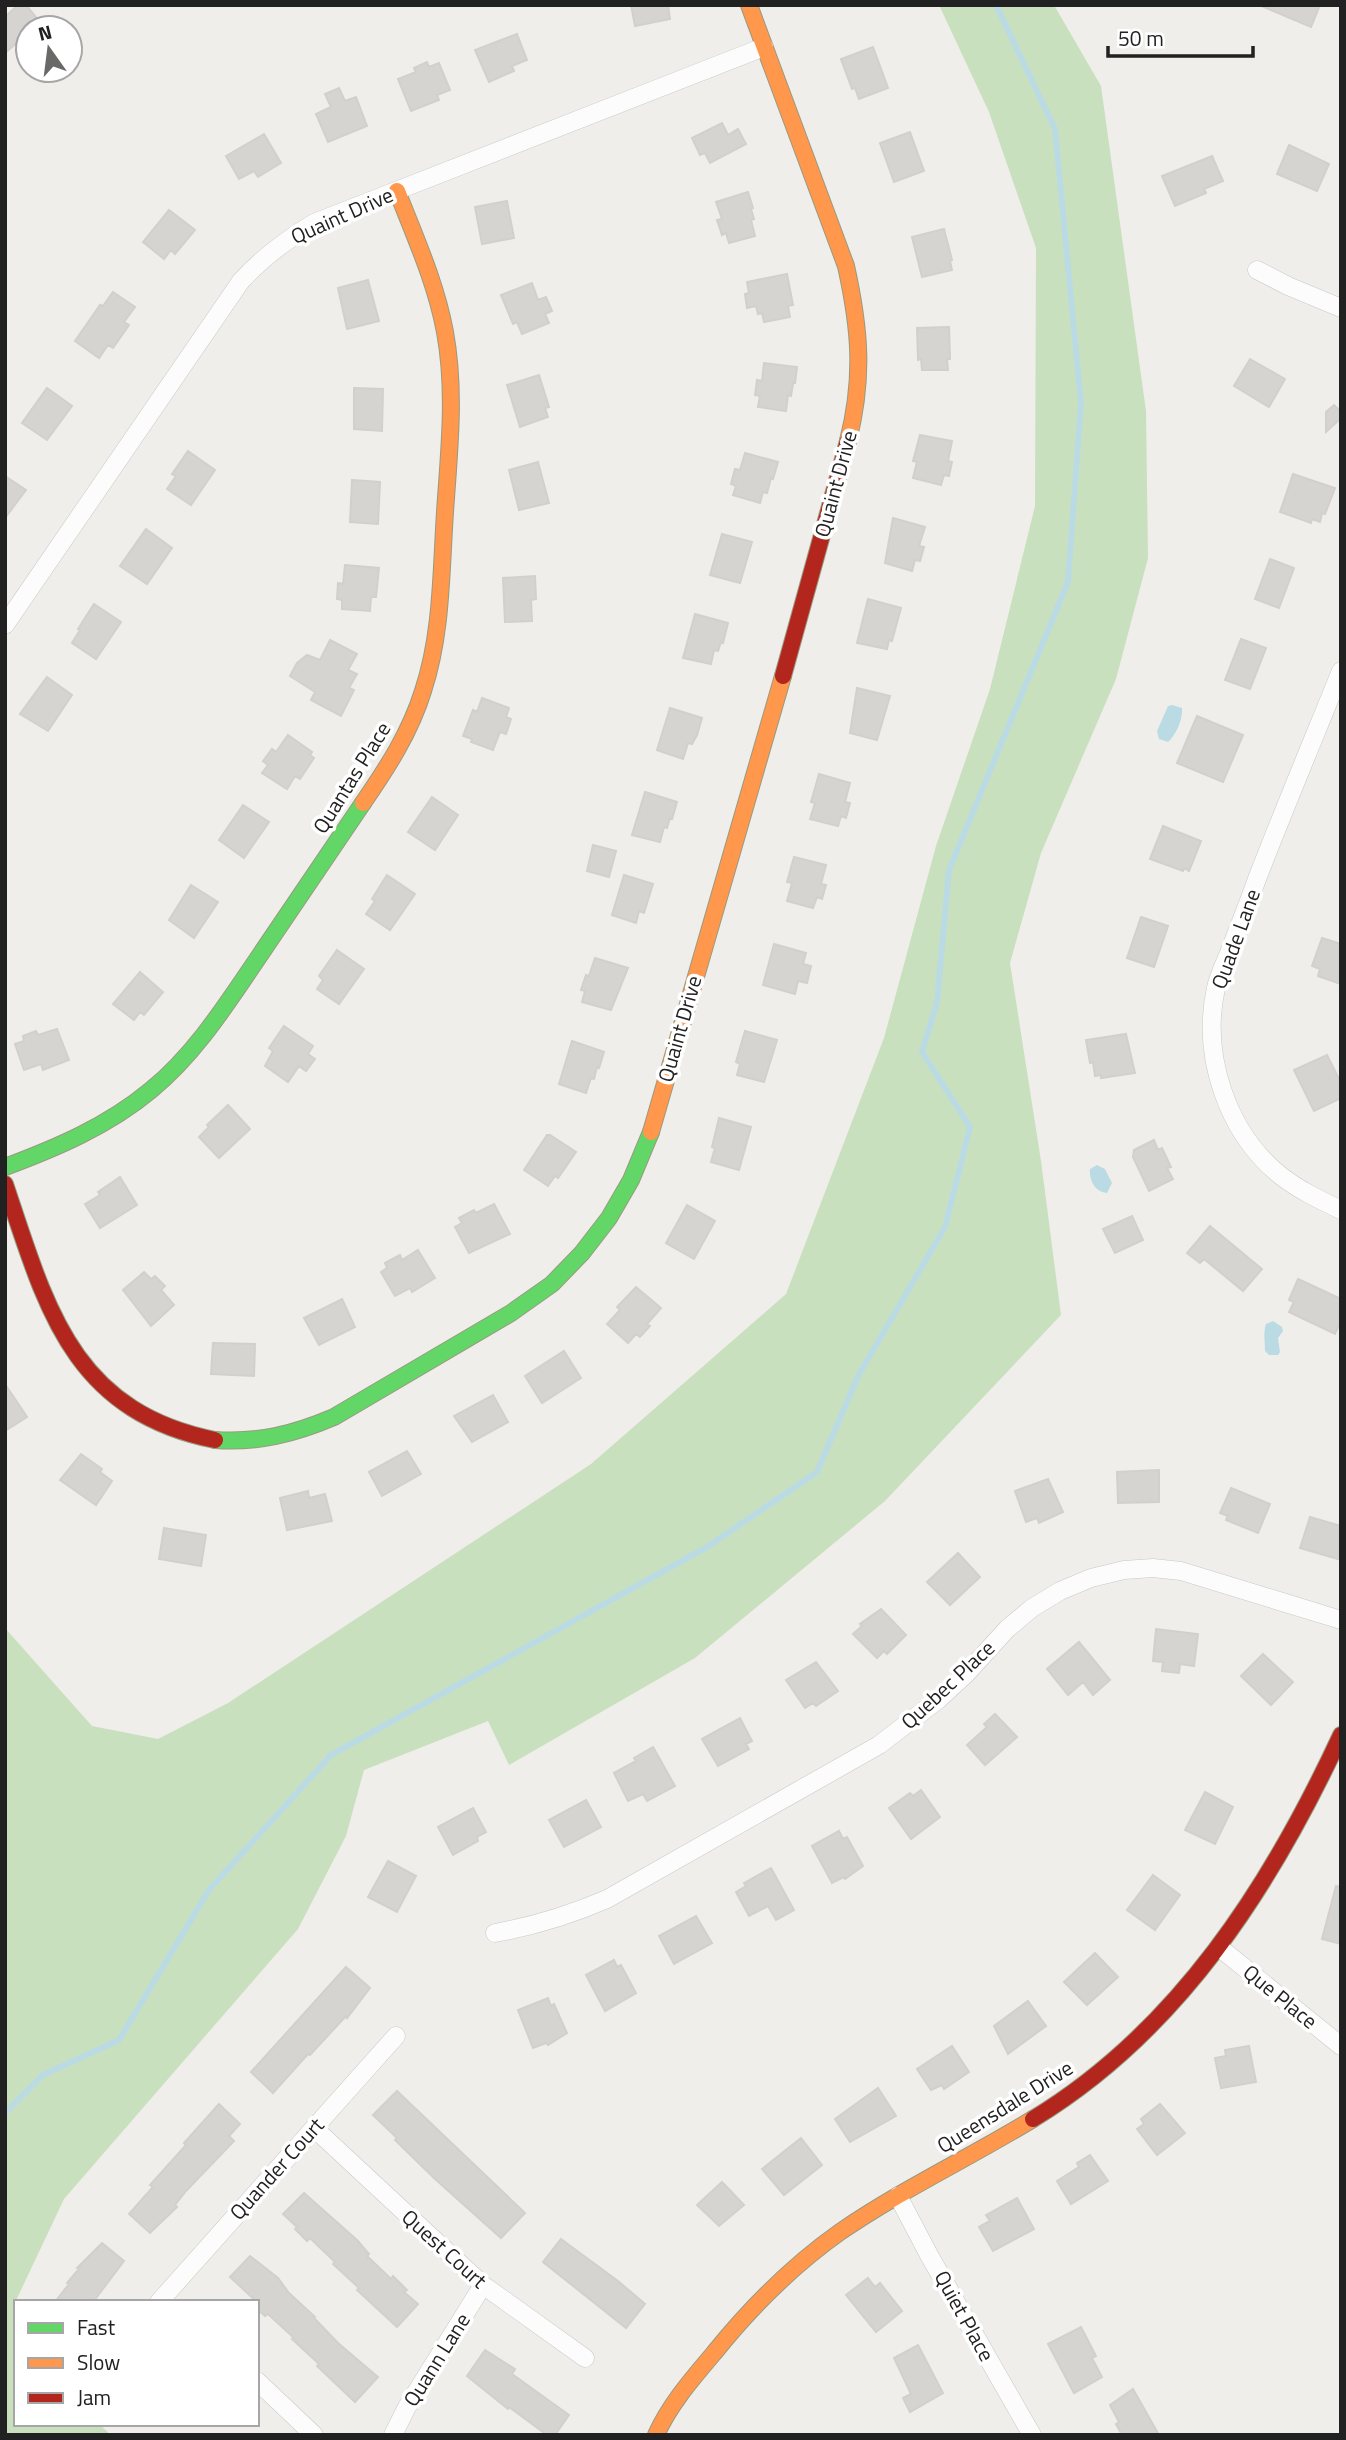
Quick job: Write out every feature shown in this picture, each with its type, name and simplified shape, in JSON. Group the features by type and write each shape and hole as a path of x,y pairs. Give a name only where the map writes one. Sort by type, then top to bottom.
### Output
{"street":[{"name":"Quaint Drive","path":"5,1184 49,1308 65,1340 86,1371 123,1403 153,1421 211,1441 243,1442 274,1438 305,1430 334,1418 521,1307 560,1276 600,1230 639,1164 649,1140 829,515 858,393 857,329 846,266 749,5"},
{"name":"Quaint Drive","path":"5,625 241,281 282,243 314,223 764,47"},
{"name":"Quantas Place","path":"5,1167 71,1140 113,1117 152,1089 174,1069 228,1004 393,760 411,723 426,684 438,619 448,462 450,373 446,334 437,296 397,191"},
{"path":"1257,270 1341,308"},
{"name":"Quade Lane","path":"1341,671 1272,839 1216,987 1212,1023 1218,1077 1230,1111 1241,1131 1279,1175 1303,1191 1341,1210"},
{"name":"Quebec Place","path":"495,1933 533,1926 607,1899 878,1745 939,1699 1007,1629 1032,1608 1060,1591 1091,1578 1125,1570 1153,1568 1181,1571 1341,1620"},
{"name":"Queensdale Drive","path":"656,2433 711,2356 764,2297 797,2267 841,2232 1046,2111 1091,2080 1164,2014 1220,1948 1260,1891 1294,1834 1341,1735"},
{"name":"Que Place","path":"1220,1948 1341,2046"},
{"name":"Quander Court","path":"168,2299 396,2036"},
{"name":"Quest Court","path":"314,2128 482,2285 585,2358"},
{"name":"Quiet Place","path":"898,2196 1032,2435"},
{"name":"Quann Lane","path":"393,2435 407,2407 482,2285"},
{"path":"259,2383 314,2435"}],"green space":[{"path":"939,5 1054,5 1101,86 1146,411 1148,558 1116,679 1041,853 1010,963 1041,1161 1061,1315 885,1501 695,1658 509,1765 488,1721 364,1770 346,1836 298,1929 64,2199 14,2300 14,2426 101,2426 111,2435 5,2435 5,1628 92,1726 158,1739 228,1703 591,1464 786,1294 884,1038 936,846 990,689 1035,506 1036,248 989,112"}],"water":[{"path":"1168,706 1182,708 1182,713 1178,727 1168,742 1159,739 1157,731"},
{"path":"1097,1165 1105,1169 1112,1183 1107,1193 1099,1191 1092,1182 1090,1169"},
{"path":"1273,1321 1282,1327 1283,1331 1278,1338 1278,1355 1269,1355 1265,1351 1265,1327"}],"building":[{"path":"18,5 26,5 33,14 14,14 14,45 5,53 5,17"},
{"path":"631,5 668,5 670,19 635,26"},
{"path":"1259,5 1320,5 1311,27"},
{"path":"517,34 527,60 512,66 514,71 489,82 475,50"},
{"path":"873,47 888,88 859,99 855,88 852,89 841,59"},
{"path":"427,62 429,67 439,63 450,90 437,95 439,100 411,111 398,79 416,72 414,68"},
{"path":"339,88 345,101 356,97 367,126 328,142 316,114 331,107 325,94"},
{"path":"722,123 728,135 738,129 746,144 710,163 705,153 700,155 692,138"},
{"path":"910,132 924,171 894,182 880,143"},
{"path":"264,134 281,163 258,177 254,171 239,179 226,156"},
{"path":"1289,145 1329,164 1317,191 1277,174"},
{"path":"1212,156 1223,181 1204,189 1206,193 1175,206 1162,176"},
{"path":"748,192 753,208 754,219 751,220 755,236 729,243 726,233 722,235 717,220 722,219 716,202"},
{"path":"507,201 514,238 482,244 475,207"},
{"path":"169,210 195,230 175,254 171,250 164,259 143,242"},
{"path":"944,229 952,270 922,277 912,237"},
{"path":"787,274 793,305 788,306 790,317 764,322 762,313 758,314 756,306 747,308 747,282"},
{"path":"368,280 379,321 347,329 338,288"},
{"path":"532,283 538,300 546,297 552,311 545,314 549,323 522,334 517,322 513,324 501,295"},
{"path":"113,292 135,307 124,322 129,325 113,348 108,345 99,358 75,341 100,305 103,306"},
{"path":"949,327 948,370 922,370 921,359 918,360 917,328"},
{"path":"1250,359 1285,379 1269,407 1234,386"},
{"path":"764,363 797,367 786,411 758,407 760,396 755,395 757,380 762,381"},
{"path":"539,375 549,407 545,408 548,417 520,427 507,385"},
{"path":"47,388 72,406 47,440 22,423"},
{"path":"354,388 383,389 382,431 354,429"},
{"path":"1334,405 1341,412 1341,418 1326,432 1326,412"},
{"path":"920,435 952,441 948,461 952,462 949,476 944,475 941,485 913,478 917,462 913,461"},
{"path":"188,451 215,470 191,505 167,489 176,476 172,474"},
{"path":"745,453 778,462 767,493 763,492 760,503 733,495 736,486 731,484 735,469 740,470"},
{"path":"538,462 549,503 519,510 509,470"},
{"path":"1293,474 1335,488 1320,522 1312,519 1311,523 1280,512"},
{"path":"5,476 26,490 5,518"},
{"path":"352,480 380,482 378,524 350,522"},
{"path":"893,518 925,527 919,546 924,547 920,561 915,560 912,571 885,563"},
{"path":"146,529 172,548 147,584 120,566"},
{"path":"722,534 752,542 740,583 710,575"},
{"path":"1270,559 1294,568 1279,608 1255,599"},
{"path":"345,565 379,568 376,597 371,597 370,611 342,609 342,600 337,599 338,583 343,584"},
{"path":"535,576 536,599 531,600 532,621 505,622 503,578"},
{"path":"868,599 901,608 892,641 889,640 887,649 857,643"},
{"path":"94,604 121,622 96,659 72,643"},
{"path":"695,614 728,623 723,643 721,642 718,651 714,650 711,664 683,658"},
{"path":"1241,639 1266,648 1250,689 1225,680"},
{"path":"330,640 357,654 348,670 357,674 349,688 354,690 341,716 311,700 315,692 290,676 297,663 307,655 320,660"},
{"path":"47,677 72,695 48,731 20,714"},
{"path":"857,688 890,696 877,740 850,733"},
{"path":"482,698 509,708 506,717 511,719 506,734 500,732 493,750 463,736 473,710 477,712"},
{"path":"670,708 702,718 697,735 692,744 688,743 683,759 657,750"},
{"path":"1197,716 1243,735 1223,782 1177,763"},
{"path":"288,735 312,752 310,755 314,758 300,779 295,776 287,789 262,773 268,765 263,761 272,749 276,752"},
{"path":"819,774 850,783 845,802 850,803 846,818 841,816 838,826 810,819 815,803 811,802"},
{"path":"645,792 677,802 672,819 670,818 667,828 664,827 660,842 632,835"},
{"path":"432,797 458,815 435,850 408,832"},
{"path":"243,805 269,822 244,858 219,840"},
{"path":"1163,826 1201,841 1189,871 1150,859"},
{"path":"593,845 616,851 609,877 587,871"},
{"path":"794,857 826,865 821,884 826,885 822,899 817,897 813,908 787,901 792,883 787,882"},
{"path":"387,875 415,894 390,930 366,914"},
{"path":"624,875 653,884 644,913 639,911 636,923 612,915"},
{"path":"191,885 218,902 194,938 169,920"},
{"path":"1141,917 1168,926 1154,967 1127,958"},
{"path":"1322,938 1341,944 1341,984 1318,976 1320,969 1312,966"},
{"path":"774,944 806,953 803,964 811,966 807,983 798,981 795,994 763,985"},
{"path":"337,950 364,969 339,1004 317,989 323,980 319,976"},
{"path":"595,958 628,968 611,1010 582,1002 585,991 581,990"},
{"path":"140,972 163,992 144,1015 140,1012 134,1020 113,1004"},
{"path":"284,1026 313,1046 308,1054 315,1059 306,1071 299,1066 288,1082 265,1066 273,1051 269,1048"},
{"path":"57,1029 69,1060 43,1070 41,1064 24,1070 15,1044 24,1041 23,1036 36,1031 38,1035"},
{"path":"745,1031 777,1040 764,1082 737,1075 740,1064 736,1062"},
{"path":"1126,1034 1135,1073 1101,1078 1101,1075 1095,1076 1086,1040"},
{"path":"572,1041 604,1052 586,1093 559,1084"},
{"path":"1327,1055 1341,1083 1341,1098 1314,1111 1294,1070"},
{"path":"228,1105 250,1129 219,1158 199,1137 209,1127 207,1125"},
{"path":"719,1118 751,1127 739,1170 711,1162"},
{"path":"547,1135 576,1152 558,1178 555,1176 548,1186 524,1170"},
{"path":"1154,1140 1158,1150 1162,1148 1171,1167 1167,1168 1173,1179 1149,1191 1133,1157 1134,1150"},
{"path":"120,1177 137,1205 100,1228 85,1204"},
{"path":"494,1204 510,1234 469,1253 455,1227 462,1223 459,1218"},
{"path":"687,1205 715,1221 694,1259 666,1243"},
{"path":"1132,1216 1143,1240 1115,1253 1103,1229"},
{"path":"1210,1226 1262,1269 1243,1291 1204,1259 1200,1263 1187,1253"},
{"path":"418,1250 435,1278 412,1292 410,1288 395,1296 381,1272 387,1268 385,1263 400,1255 402,1260"},
{"path":"144,1272 151,1279 155,1276 165,1286 161,1290 174,1305 151,1326 123,1290"},
{"path":"1298,1279 1341,1299 1341,1321 1335,1334 1289,1312 1294,1302 1289,1300"},
{"path":"636,1287 661,1308 640,1337 636,1334 628,1343 607,1324 620,1310 617,1307"},
{"path":"342,1299 355,1327 319,1345 304,1318"},
{"path":"213,1343 255,1344 254,1376 211,1374"},
{"path":"564,1351 581,1378 542,1403 525,1376"},
{"path":"5,1384 27,1417 5,1431"},
{"path":"493,1395 508,1422 472,1442 454,1416"},
{"path":"407,1451 421,1474 382,1496 369,1472"},
{"path":"81,1454 102,1469 100,1472 112,1481 96,1505 60,1480"},
{"path":"1159,1470 1159,1502 1118,1503 1117,1472"},
{"path":"1048,1479 1063,1512 1039,1523 1037,1518 1026,1522 1015,1491"},
{"path":"1231,1488 1270,1504 1258,1533 1226,1520 1228,1516 1220,1513"},
{"path":"308,1491 309,1498 325,1494 332,1521 287,1530 280,1498"},
{"path":"1310,1517 1341,1526 1341,1560 1300,1548"},
{"path":"164,1528 206,1535 201,1566 159,1559"},
{"path":"958,1553 980,1577 950,1605 927,1582"},
{"path":"881,1609 906,1635 887,1654 884,1651 877,1658 853,1634 862,1626 860,1624"},
{"path":"1156,1629 1198,1634 1194,1666 1180,1664 1179,1673 1162,1671 1163,1662 1153,1661"},
{"path":"1079,1642 1110,1680 1093,1695 1083,1682 1068,1695 1047,1669"},
{"path":"1263,1654 1293,1682 1271,1705 1241,1676"},
{"path":"816,1662 838,1691 816,1706 813,1703 805,1708 786,1680"},
{"path":"995,1714 1017,1737 985,1765 967,1745 987,1727 984,1724"},
{"path":"740,1718 752,1741 746,1744 749,1749 718,1766 702,1739"},
{"path":"653,1747 675,1786 647,1801 643,1794 628,1801 614,1773 636,1761 634,1758"},
{"path":"921,1790 940,1817 911,1839 889,1808 910,1793 913,1796"},
{"path":"1205,1792 1233,1807 1215,1844 1185,1830"},
{"path":"586,1800 601,1827 564,1847 549,1820"},
{"path":"473,1808 486,1832 477,1837 478,1841 453,1855 438,1827"},
{"path":"839,1831 843,1839 847,1837 863,1866 845,1879 844,1877 832,1883 812,1846"},
{"path":"388,1861 416,1876 397,1912 368,1897"},
{"path":"771,1868 794,1910 776,1920 768,1906 749,1916 736,1892 746,1886 744,1883"},
{"path":"1153,1875 1180,1895 1155,1930 1127,1910"},
{"path":"1336,1886 1341,1887 1341,1944 1322,1939"},
{"path":"696,1916 712,1943 674,1964 659,1936"},
{"path":"1095,1953 1118,1977 1087,2005 1064,1982"},
{"path":"614,1960 617,1967 621,1965 636,1993 605,2011 586,1975"},
{"path":"346,1967 370,1988 347,2018 346,2016 310,2055 308,2054 273,2093 251,2072"},
{"path":"548,1998 551,2006 554,2004 567,2033 548,2045 546,2043 533,2048 518,2010"},
{"path":"1028,2001 1046,2026 1008,2054 994,2026"},
{"path":"952,2046 969,2072 944,2089 942,2085 931,2090 917,2069"},
{"path":"1249,2046 1256,2082 1221,2088 1215,2058 1226,2056 1225,2050"},
{"path":"878,2088 896,2116 850,2142 835,2119"},
{"path":"397,2091 525,2213 501,2238 435,2179 373,2115"},
{"path":"219,2104 240,2124 229,2136 234,2141 186,2191 175,2205 177,2207 150,2233 129,2214 153,2187 150,2185 186,2145 184,2143"},
{"path":"1160,2104 1185,2133 1157,2155 1137,2129 1144,2124 1141,2119"},
{"path":"801,2138 822,2165 784,2195 762,2169"},
{"path":"1090,2155 1108,2181 1071,2204 1057,2181 1079,2167 1077,2163"},
{"path":"722,2182 744,2205 719,2226 697,2205"},
{"path":"304,2193 357,2240 369,2254 367,2256 391,2279 393,2276 407,2290 404,2292 418,2304 397,2327 357,2290 359,2288 333,2264 335,2262 310,2238 307,2241 283,2214"},
{"path":"1017,2198 1034,2229 993,2251 979,2227 990,2221 986,2215"},
{"path":"561,2239 645,2304 626,2328 543,2262"},
{"path":"102,2243 124,2261 95,2300 57,2300 79,2269 77,2268"},
{"path":"250,2256 278,2278 338,2343 378,2377 355,2402 317,2366 319,2364 292,2339 294,2338 268,2314 265,2316 259,2311 259,2300 255,2300 230,2277"},
{"path":"868,2278 875,2287 880,2283 902,2311 876,2332 846,2295"},
{"path":"1081,2327 1096,2356 1092,2358 1102,2377 1074,2393 1048,2344"},
{"path":"918,2345 943,2393 910,2412 903,2398 911,2394 894,2358"},
{"path":"485,2350 515,2369 512,2374 569,2415 555,2435 547,2435 509,2407 508,2409 467,2376"},
{"path":"1133,2389 1159,2435 1122,2435 1110,2405"}],"waterway":[{"path":"5,2113 43,2075 119,2040 209,1890 331,1755 707,1547 817,1472 858,1376 945,1227 970,1127 922,1052 937,1002 949,870 1068,582 1081,403 1055,129 996,5"}],"traffic: fast":[{"path":"5,1167 62,1144 117,1115 151,1090 182,1061 222,1011 363,803"},
{"path":"215,1440 276,1436 334,1417 511,1313 552,1284 582,1253 609,1218 631,1180 651,1132"}],"traffic: slow":[{"path":"749,5 846,266 858,354 856,396 848,441"},
{"path":"363,803 405,736 418,706 429,669 440,603 450,444 450,377 445,332 431,278 397,191"},
{"path":"651,1132 783,676"},
{"path":"656,2435 682,2392 728,2336 757,2303 805,2259 840,2232 887,2202 1033,2119"}],"traffic: jam":[{"path":"783,676 848,441"},
{"path":"5,1184 51,1311 71,1347 96,1378 127,1405 166,1426 215,1440"},
{"path":"1033,2119 1085,2083 1132,2043 1176,1999 1215,1951 1284,1846 1341,1735"}]}
